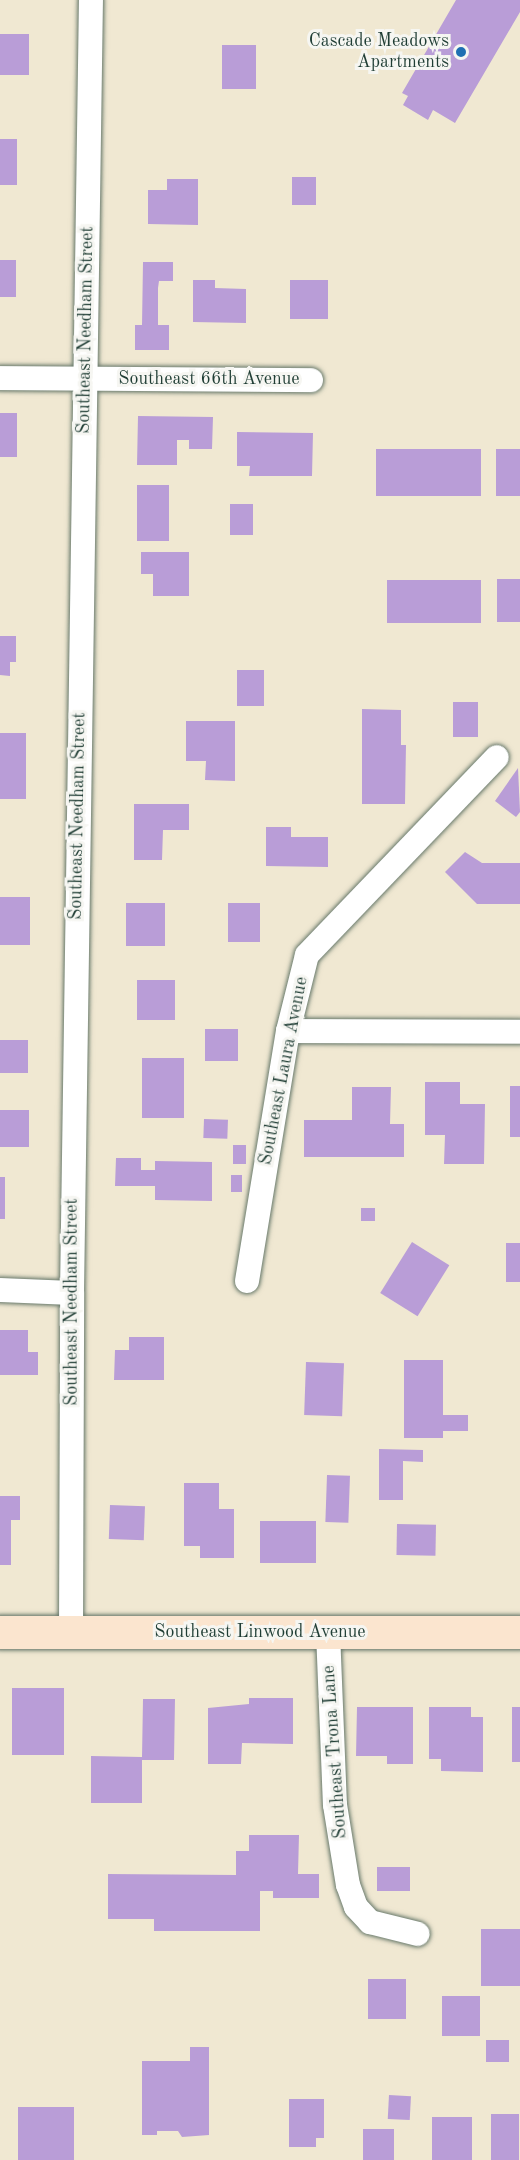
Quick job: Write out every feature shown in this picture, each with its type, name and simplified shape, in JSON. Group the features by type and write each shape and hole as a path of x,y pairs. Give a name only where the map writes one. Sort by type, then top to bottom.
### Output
{"main road":[{"name":"Southeast Linwood Avenue","path":"0,1632 520,1632"}],"street":[{"name":"Southeast Needham Street","path":"71,1632 72,1293 91,0"},
{"name":"Southeast 66th Avenue","path":"0,378 311,380"},
{"name":"Southeast Laura Avenue","path":"247,1281 288,1031 307,954 497,757"},
{"path":"288,1031 520,1032"},
{"path":"0,1290 72,1293"},
{"name":"Southeast Trona Lane","path":"328,1632 334,1794 348,1885 356,1907 370,1922 418,1934"}],"building":[{"name":"Cascade Meadows Apartments","path":"456,0 520,0 520,12 455,123 433,110 428,120 403,105 408,96 402,93"},
{"path":"0,34 29,34 29,75 0,75"},
{"path":"222,45 256,45 256,89 222,89"},
{"path":"0,139 17,139 17,185 0,185"},
{"path":"292,177 316,177 316,205 292,205"},
{"path":"167,179 198,179 198,225 148,224 148,190 167,190"},
{"path":"0,260 16,260 16,297 0,297"},
{"path":"143,262 173,262 173,281 159,281 158,288 158,325 169,325 169,350 135,350 135,325 142,325"},
{"path":"193,280 215,280 215,288 246,289 246,323 193,322"},
{"path":"290,280 328,280 328,319 290,319"},
{"path":"0,413 17,413 17,457 0,457"},
{"path":"138,416 213,417 212,449 189,449 189,440 177,440 177,465 137,465"},
{"path":"237,432 313,433 312,476 249,476 250,466 237,466"},
{"path":"376,449 481,449 481,496 376,496"},
{"path":"496,449 520,449 520,496 496,496"},
{"path":"137,485 169,485 169,541 137,541"},
{"path":"230,504 253,504 253,535 230,535"},
{"path":"141,552 189,552 189,596 153,596 153,574 141,574"},
{"path":"497,579 520,579 520,622 497,622"},
{"path":"387,580 481,580 481,623 387,623"},
{"path":"0,636 16,636 16,662 10,662 10,676 0,675"},
{"path":"237,670 264,670 264,706 237,706"},
{"path":"453,702 478,702 478,737 453,737"},
{"path":"362,709 401,710 401,745 406,745 405,804 362,804"},
{"path":"186,721 235,721 235,781 205,780 206,761 186,761"},
{"path":"0,733 26,733 26,799 0,799"},
{"path":"518,768 520,812 516,817 495,801"},
{"path":"134,804 189,804 189,830 163,830 162,860 134,860"},
{"path":"266,827 291,827 291,837 328,837 328,867 266,866"},
{"path":"465,852 482,863 520,863 520,904 477,904 445,872"},
{"path":"0,897 30,897 30,945 0,945"},
{"path":"126,903 165,903 165,946 126,946"},
{"path":"228,903 260,903 260,942 228,942"},
{"path":"137,980 175,980 175,1020 137,1020"},
{"path":"205,1029 238,1029 238,1061 205,1061"},
{"path":"0,1040 28,1040 28,1073 0,1073"},
{"path":"142,1058 184,1058 184,1118 142,1118"},
{"path":"425,1082 460,1082 460,1104 485,1104 484,1164 444,1164 445,1135 425,1135"},
{"path":"510,1086 520,1086 520,1137 510,1137"},
{"path":"352,1087 391,1087 390,1124 404,1124 404,1157 304,1157 304,1120 352,1120"},
{"path":"0,1110 29,1110 29,1147 0,1147"},
{"path":"204,1119 228,1120 227,1139 203,1138"},
{"path":"233,1145 246,1145 246,1164 233,1164"},
{"path":"116,1158 141,1158 141,1170 155,1170 155,1161 212,1162 212,1201 155,1200 155,1186 115,1186"},
{"path":"231,1175 242,1175 242,1192 231,1192"},
{"path":"0,1177 5,1177 5,1219 0,1219"},
{"path":"361,1208 375,1208 375,1221 361,1221"},
{"path":"412,1242 449,1265 418,1316 380,1293"},
{"path":"506,1243 520,1243 520,1282 506,1282"},
{"path":"0,1330 28,1330 28,1352 38,1352 38,1375 0,1375"},
{"path":"129,1337 164,1337 164,1380 114,1380 115,1350 129,1350"},
{"path":"404,1360 443,1360 443,1415 468,1415 468,1431 443,1431 443,1438 404,1438"},
{"path":"306,1362 344,1363 342,1416 304,1415"},
{"path":"379,1449 423,1450 423,1462 403,1461 403,1500 379,1500"},
{"path":"327,1475 350,1476 348,1523 325,1522"},
{"path":"184,1483 219,1483 219,1509 234,1509 234,1558 200,1558 200,1546 184,1546"},
{"path":"0,1496 20,1496 20,1520 11,1520 11,1565 0,1565"},
{"path":"110,1505 145,1506 144,1540 109,1539"},
{"path":"260,1521 316,1521 316,1563 260,1563"},
{"path":"397,1524 436,1525 435,1556 396,1555"},
{"path":"12,1688 64,1688 64,1755 12,1755"},
{"path":"249,1698 293,1698 293,1744 242,1743 241,1764 208,1764 208,1708 249,1704"},
{"path":"143,1699 175,1699 174,1760 142,1760 142,1803 91,1803 91,1756 142,1757"},
{"path":"357,1707 413,1707 413,1764 387,1764 387,1756 356,1756"},
{"path":"429,1707 471,1707 471,1717 483,1717 483,1772 441,1771 441,1759 429,1759"},
{"path":"512,1707 520,1707 520,1762 512,1762"},
{"path":"249,1835 299,1835 298,1874 319,1874 319,1898 273,1898 273,1891 260,1891 260,1931 154,1931 154,1919 108,1919 108,1874 236,1875 236,1851 249,1851"},
{"path":"377,1867 410,1867 410,1891 377,1891"},
{"path":"481,1929 520,1929 520,1986 481,1986"},
{"path":"368,1979 406,1979 406,2019 368,2019"},
{"path":"442,1996 480,1996 480,2036 442,2036"},
{"path":"486,2040 509,2040 509,2062 486,2062"},
{"path":"190,2047 209,2047 209,2135 182,2137 178,2131 157,2131 157,2135 142,2135 142,2061 190,2061"},
{"path":"389,2095 411,2096 410,2120 388,2119"},
{"path":"289,2099 324,2099 324,2138 316,2138 316,2147 289,2147"},
{"path":"18,2107 74,2107 74,2160 18,2160"},
{"path":"491,2114 519,2114 519,2160 491,2160"},
{"path":"432,2117 472,2117 472,2160 432,2160"},
{"path":"363,2129 394,2129 394,2160 363,2160"}],"place":[{"name":"Cascade Meadows Apartments","path":"461,52"}]}
